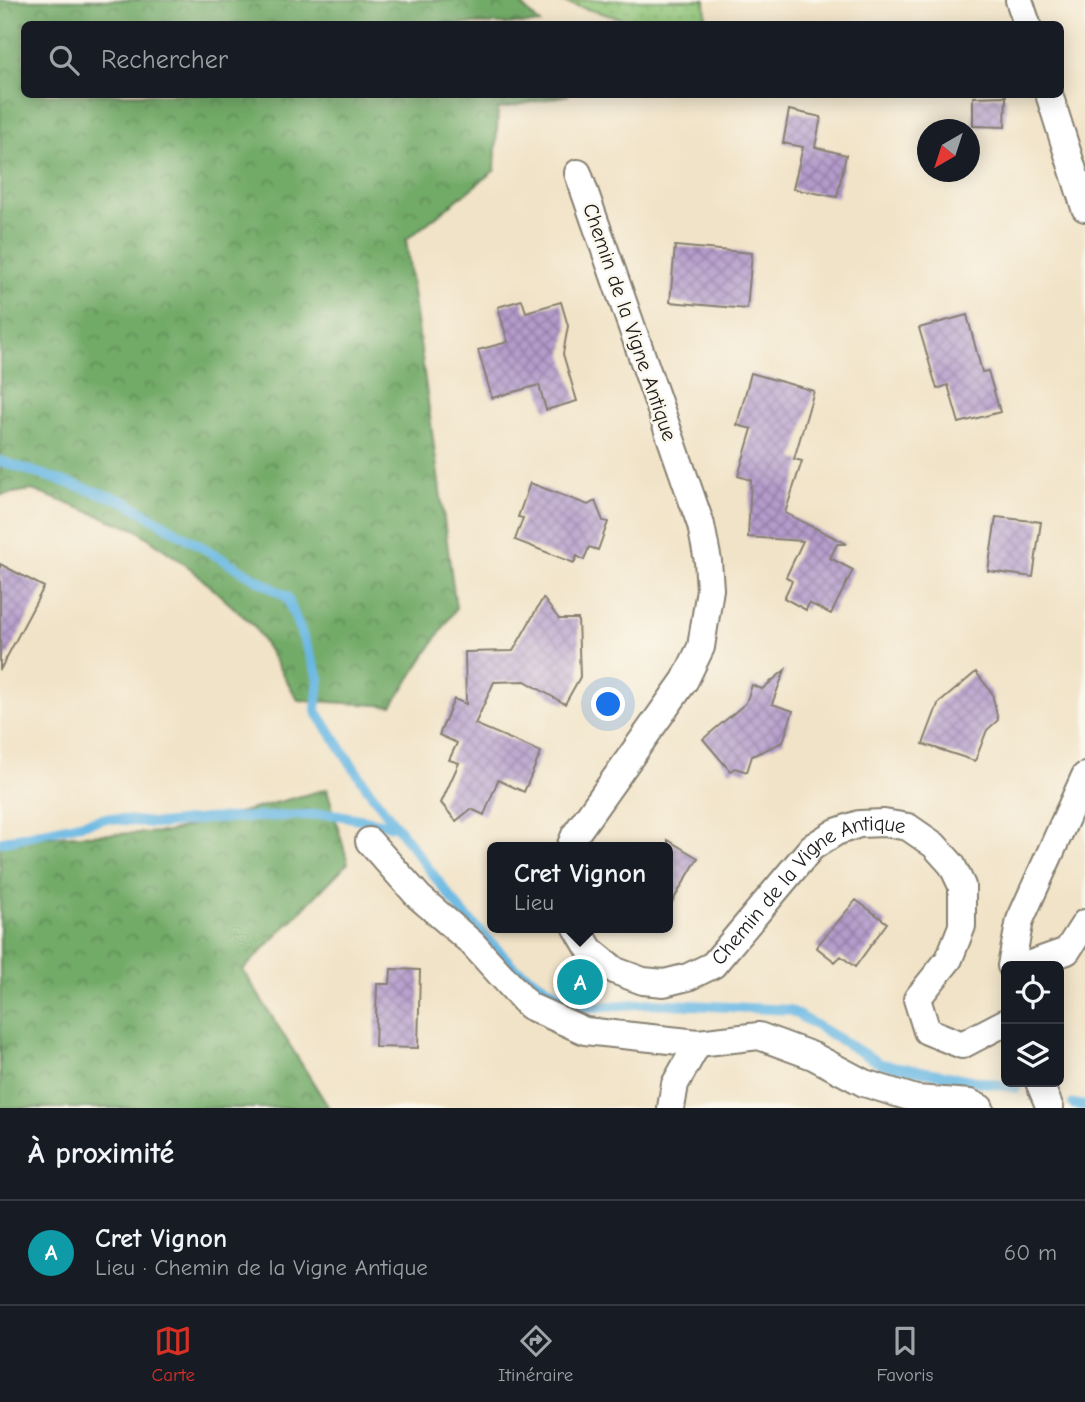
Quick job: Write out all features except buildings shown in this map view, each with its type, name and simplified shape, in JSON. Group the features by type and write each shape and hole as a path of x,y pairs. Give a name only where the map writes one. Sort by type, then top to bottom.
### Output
{"street":[{"path":"1019,0 1026,21"},
{"path":"1050,98 1085,208"},
{"name":"Chemin de la Vigne Antique","path":"572,842 685,680 701,648 710,589 701,525 578,173"},
{"path":"1012,961 1020,920 1085,776"},
{"name":"Chemin de la Vigne Antique","path":"580,933 590,950 617,971 643,981 664,983 688,977 713,965 812,847 836,832 859,824 884,823 908,827 933,845 952,865 962,887 962,926 949,959 917,999 927,1031 962,1045 1002,1024"},
{"path":"369,841 419,897 472,943 529,1006 585,1031 698,1043 759,1035 813,1056 864,1083 916,1099 970,1102 980,1108"},
{"path":"1040,961 1067,951 1085,923"},
{"path":"671,1108 675,1083 698,1043"},
{"path":"1041,1087 1050,1108"}],"green space":[{"path":"0,0 517,0 537,21 21,21 21,98 554,98 498,109 495,170 406,240 456,608 392,706 298,700 254,626 190,568 137,530 32,490 0,495"},
{"path":"555,0 705,0 706,21 629,21"},
{"path":"327,789 348,863 243,970 329,1108 0,1108 0,838 168,832"}],"waterway":[{"path":"0,461 124,501 287,597 319,678 316,711 368,789 461,911 514,967 579,1008 651,1003 790,1010 881,1064 1016,1088"},
{"path":"0,842 107,818 161,824 206,819 333,814 395,826"},
{"path":"1073,1104 1085,1106"}],"place":[{"name":"Cret Vignon","path":"580,982"}]}
